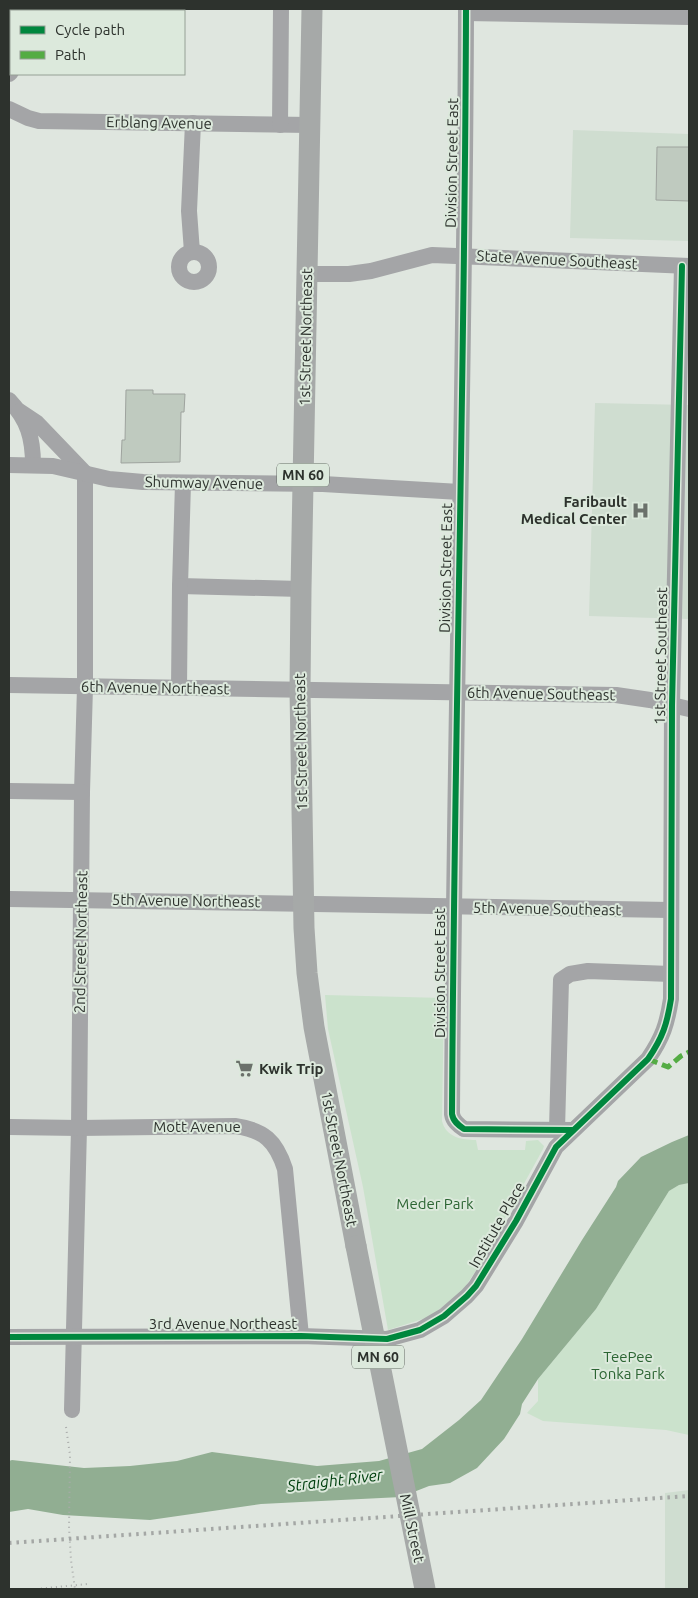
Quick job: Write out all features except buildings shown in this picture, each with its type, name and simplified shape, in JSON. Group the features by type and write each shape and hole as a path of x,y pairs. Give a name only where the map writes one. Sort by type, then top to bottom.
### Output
{"main road":[{"name":"1st Street Northeast","path":"312,9 300,690 305,952 314,1027 400,1467"},
{"name":"Mill Street","path":"400,1467 425,1589"}],"street":[{"path":"280,125 281,9"},
{"path":"466,11 689,16"},
{"name":"Division Street East","path":"466,11 453,907 452,1114 458,1125 464,1129 565,1130"},
{"name":"Erblang Avenue","path":"9,109 39,121 311,126"},
{"path":"192,252 189,210 193,123"},
{"name":"State Avenue Southeast","path":"307,274 349,274 371,271 432,255 686,266"},
{"name":"1st Street Southeast","path":"658,1044 667,1022 670,999 672,705 686,266"},
{"path":"14,406 28,428 33,446 33,465"},
{"path":"14,406 37,423 85,473"},
{"name":"Shumway Avenue","path":"9,465 53,466 109,479 183,483 303,484 460,492"},
{"name":"2nd Street Northeast","path":"72,1410 79,1128 82,792 85,687 85,473"},
{"path":"179,688 183,483"},
{"path":"180,586 301,589"},
{"name":"6th Avenue Northeast","path":"9,685 300,690"},
{"name":"6th Avenue Southeast","path":"300,690 616,694 689,709"},
{"path":"9,791 82,792"},
{"name":"5th Avenue Northeast","path":"9,899 303,903"},
{"name":"5th Avenue Southeast","path":"303,903 670,910"},
{"path":"565,1130 562,980 570,974 588,971 670,974"},
{"name":"Institute Place","path":"434,1323 455,1308 476,1286 516,1221 565,1130 648,1059 658,1044"},
{"name":"Mott Avenue","path":"9,1127 235,1126 260,1132 271,1140 280,1153 285,1168 301,1336"},
{"name":"3rd Avenue Northeast","path":"9,1337 301,1336 387,1339 420,1330 434,1323"}],"path":[{"path":"66,1427 70,1455 69,1528 75,1589"},
{"path":"36,1589 88,1584"}],"shaded area":[{"path":"573,130 689,134 689,241 570,238"},
{"name":"Faribault Medical Center","path":"595,403 689,405 689,619 589,616"},
{"path":"689,1490 689,1589 665,1589 665,1493"}],"green space":[{"name":"Meder Park","path":"325,995 444,998 442,1121 447,1131 460,1138 476,1140 478,1150 525,1150 526,1141 538,1140 544,1146 477,1269 461,1293 429,1317 388,1330 363,1187 328,1029"},
{"name":"TeePee Tonka Park","path":"689,1183 689,1435 666,1430 543,1421 527,1413 538,1401 538,1379 596,1309 669,1191 679,1185"}],"water":[{"name":"Straight River","path":"689,1135 689,1183 679,1185 669,1191 596,1309 538,1379 522,1404 520,1414 504,1439 477,1468 450,1483 429,1486 401,1497 261,1504 150,1520 63,1515 28,1509 9,1512 9,1461 12,1460 84,1468 177,1461 212,1452 317,1466 379,1461 422,1449 481,1400 522,1339 618,1181 641,1157"}],"railway":[{"path":"9,1543 689,1496"}],"marked path":[{"path":"648,1059 668,1067 689,1052"}],"cycle path":[{"path":"466,9 452,1114 456,1123 464,1129 573,1130"},
{"path":"9,1337 301,1336 387,1339 420,1330 444,1316 476,1286 516,1221 556,1147 648,1059 664,1030 671,999 672,705 682,266"}],"place":[{"name":"Faribault Medical Center","path":"641,511"},
{"name":"Kwik Trip","path":"245,1069"}]}
